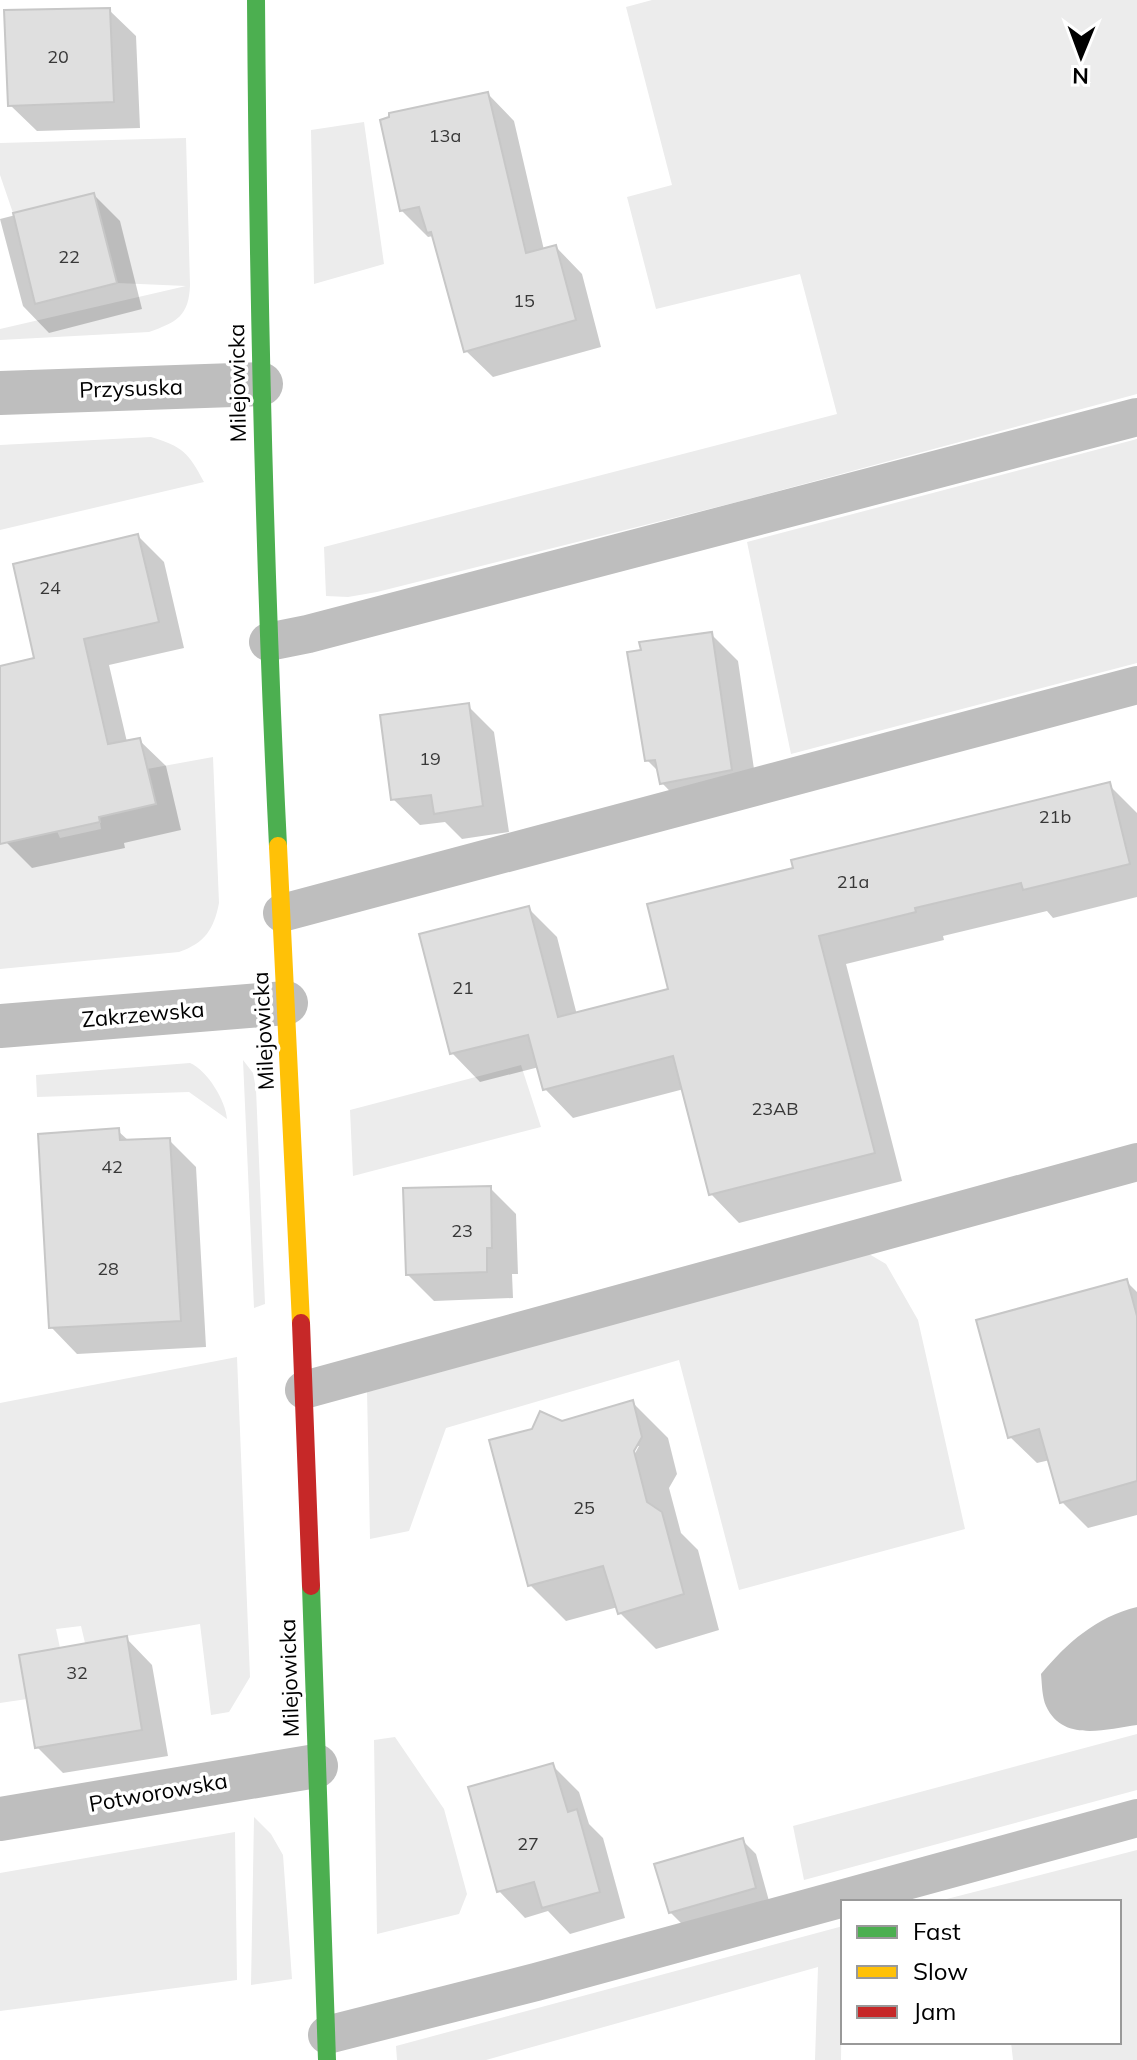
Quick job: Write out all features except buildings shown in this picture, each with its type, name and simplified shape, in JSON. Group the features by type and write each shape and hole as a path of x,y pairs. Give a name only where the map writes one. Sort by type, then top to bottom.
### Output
{"street":[{"name":"Milejowicka","path":"256,0 268,642 304,1390 327,2048"},
{"name":"Przysuska","path":"0,393 261,384"},
{"name":"Zakrzewska","path":"0,1026 286,1003"},
{"name":"Potworowska","path":"0,1819 316,1766"}],"lane":[{"path":"268,642 1137,417"},
{"path":"282,913 1137,685"},
{"path":"304,1390 1137,1162"},
{"path":"327,2048 536,1982 1137,1818"}],"shaded area":[{"path":"652,0 1137,0 1137,394 737,502 377,592 348,597 326,596 324,547 837,414 800,274 656,309 627,197 672,185 626,7"},
{"path":"364,122 384,264 314,284 311,130"},
{"path":"186,138 190,285 187,304 180,316 149,332 0,340 0,329 186,286 117,283 94,193 13,213 0,175 0,143"},
{"path":"151,437 184,452 204,482 0,530 0,445"},
{"path":"1137,439 1137,663 791,754 747,542"},
{"path":"213,757 219,903 211,928 202,939 179,952 0,969 0,824 57,831 60,838 101,829 99,817 155,804 147,769"},
{"path":"243,1060 253,1073 256,1089 265,1304 254,1308"},
{"path":"190,1063 203,1072 214,1087 227,1119 189,1092 37,1097 36,1075"},
{"path":"521,1065 541,1127 353,1176 350,1110"},
{"path":"869,1254 886,1264 918,1320 965,1529 739,1590 679,1360 446,1428 409,1531 370,1539 367,1390"},
{"path":"237,1357 250,1677 229,1712 211,1715 200,1624 85,1643 81,1626 56,1629 60,1648 27,1699 0,1703 0,1403"},
{"path":"1137,1607 1137,1725 1086,1731 1063,1725 1046,1706 1041,1674 1061,1652 1095,1624"},
{"path":"1137,1734 1137,1790 804,1880 793,1826"},
{"path":"395,1737 444,1809 467,1894 459,1914 377,1934 374,1740"},
{"path":"254,1817 271,1834 283,1855 292,1979 251,1985"},
{"path":"235,1832 237,1980 0,2011 0,1873"},
{"path":"1137,1850 1137,2060 1013,2060 1011,2044 1121,2044 1121,1900 943,1900"},
{"path":"841,1927 841,2060 815,2060 818,1967 486,2060 397,2060 396,2046"}],"traffic: fast":[{"path":"256,0 262,423 278,846"},
{"path":"311,1586 327,2060"}],"traffic: slow":[{"path":"278,846 301,1323"}],"traffic: jam":[{"path":"301,1323 311,1586"}]}
